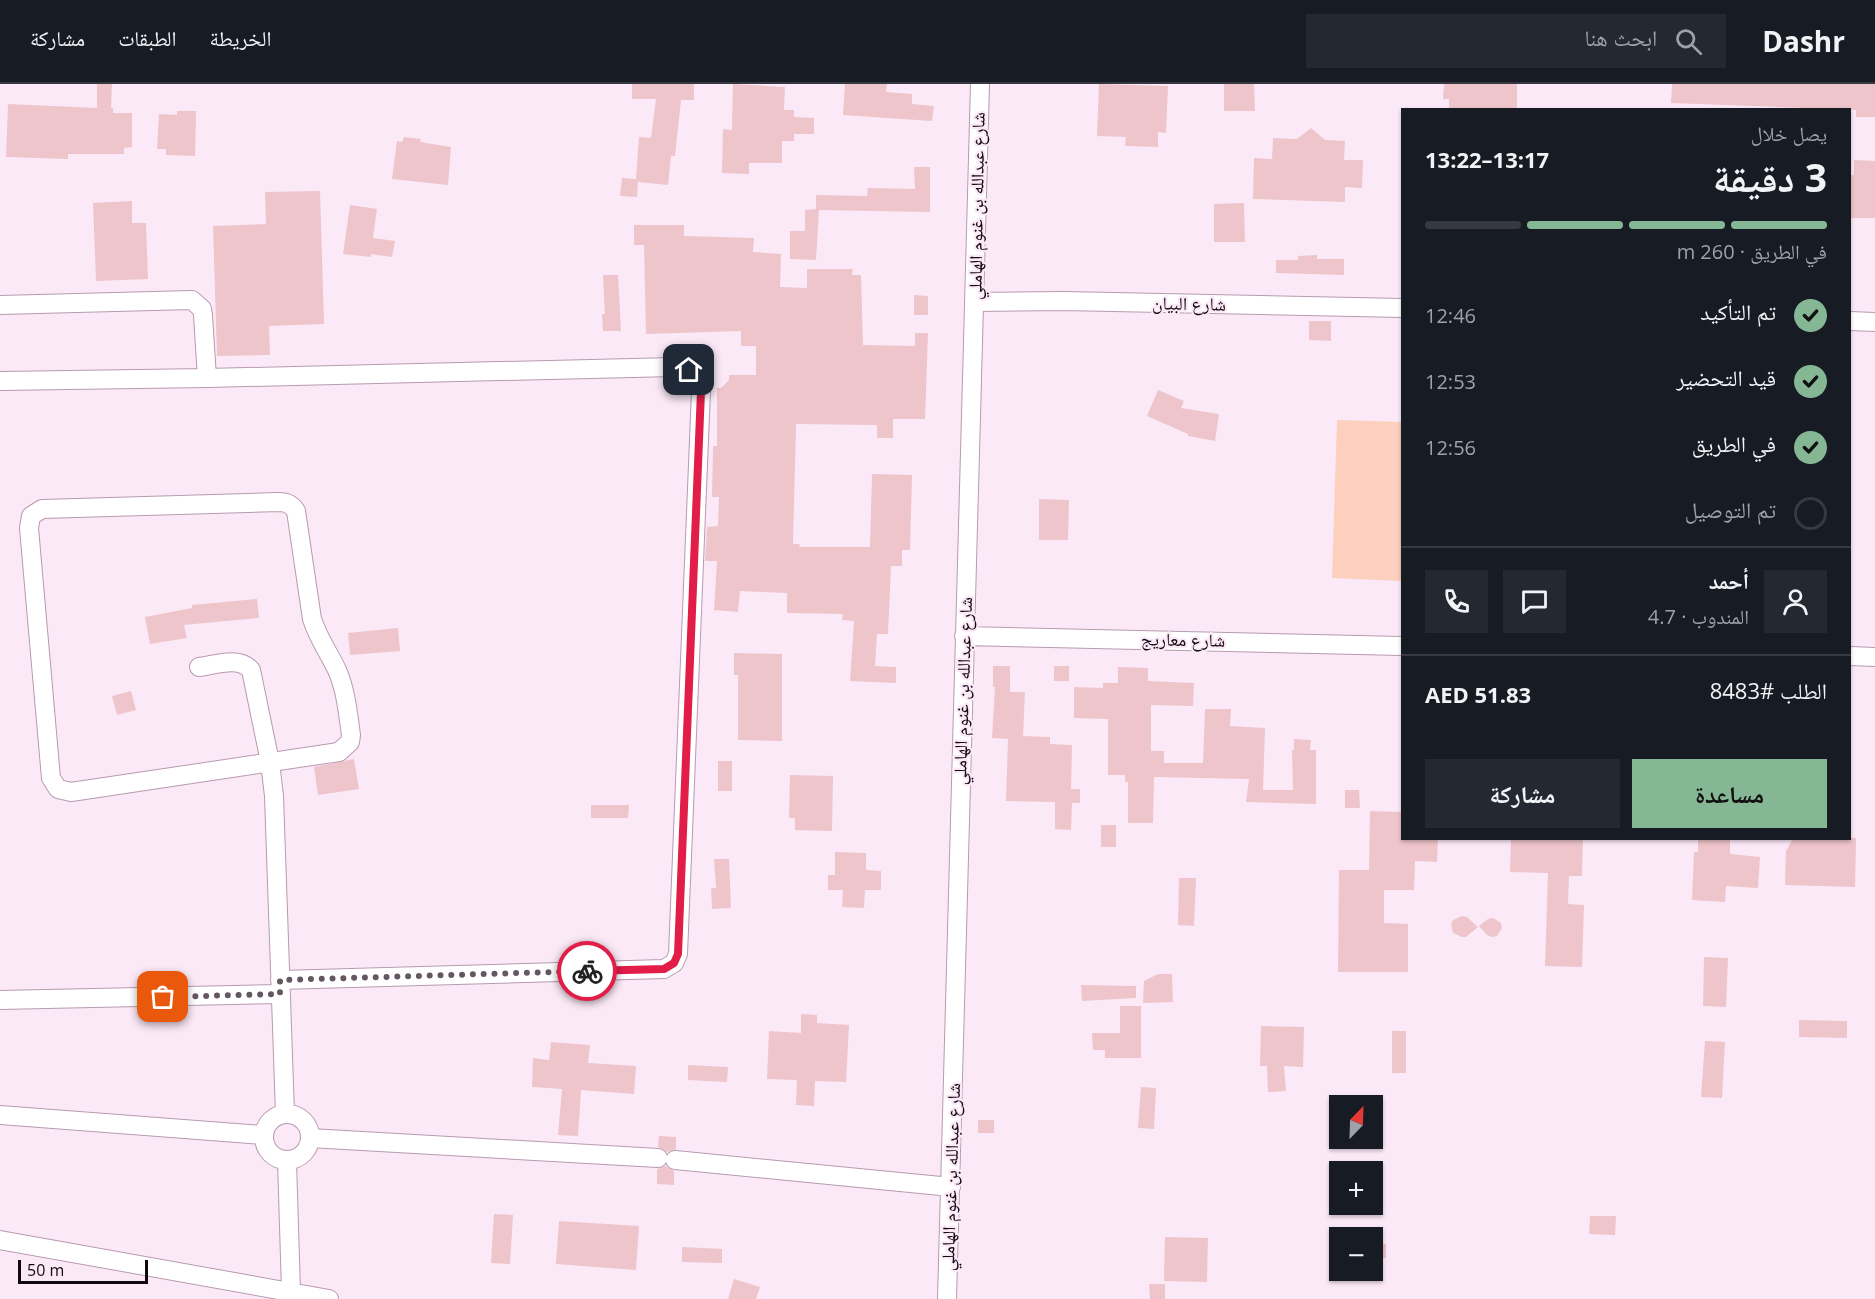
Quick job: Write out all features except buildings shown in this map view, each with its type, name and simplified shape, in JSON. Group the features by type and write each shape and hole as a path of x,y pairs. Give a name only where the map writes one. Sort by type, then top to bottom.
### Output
{"street":[{"name":"شارع عبدالله بن غنوم الهاملي","path":"947,1299 980,84"},
{"path":"0,306 192,300 202,309 207,378"},
{"name":"شارع البيان","path":"975,302 1064,301 1401,308"},
{"path":"1851,321 1875,322"},
{"path":"0,381 674,367 689,370 695,375 701,391 678,954 674,963 664,969 0,1000"},
{"path":"278,502 285,502 292,506 296,511 298,521 312,619 316,632 338,672 351,735 350,742 339,752 270,762 71,792 58,789 51,778 29,528 31,516 42,509 278,502"},
{"name":"شارع معاريج","path":"964,636 1401,646"},
{"path":"1851,656 1875,657"},
{"path":"199,667 236,662 245,664 251,670 270,762 274,796 285,1114"},
{"path":"285,1114 295,1115 302,1119 307,1125 310,1138 307,1149 302,1155 287,1161 272,1155 266,1149 263,1136 266,1125 272,1119 285,1114"},
{"path":"0,1115 263,1136"},
{"path":"310,1138 666,1159 951,1187"},
{"path":"287,1161 291,1291"},
{"path":"0,1240 328,1299"}],"shaded area":[{"path":"1337,420 1401,422 1401,581 1332,578"}],"way so far":[{"path":"163,997 280,994 280,980 587,971"}],"route":[{"path":"587,971 664,969 674,963 678,954 701,391 699,382 689,370"}]}
